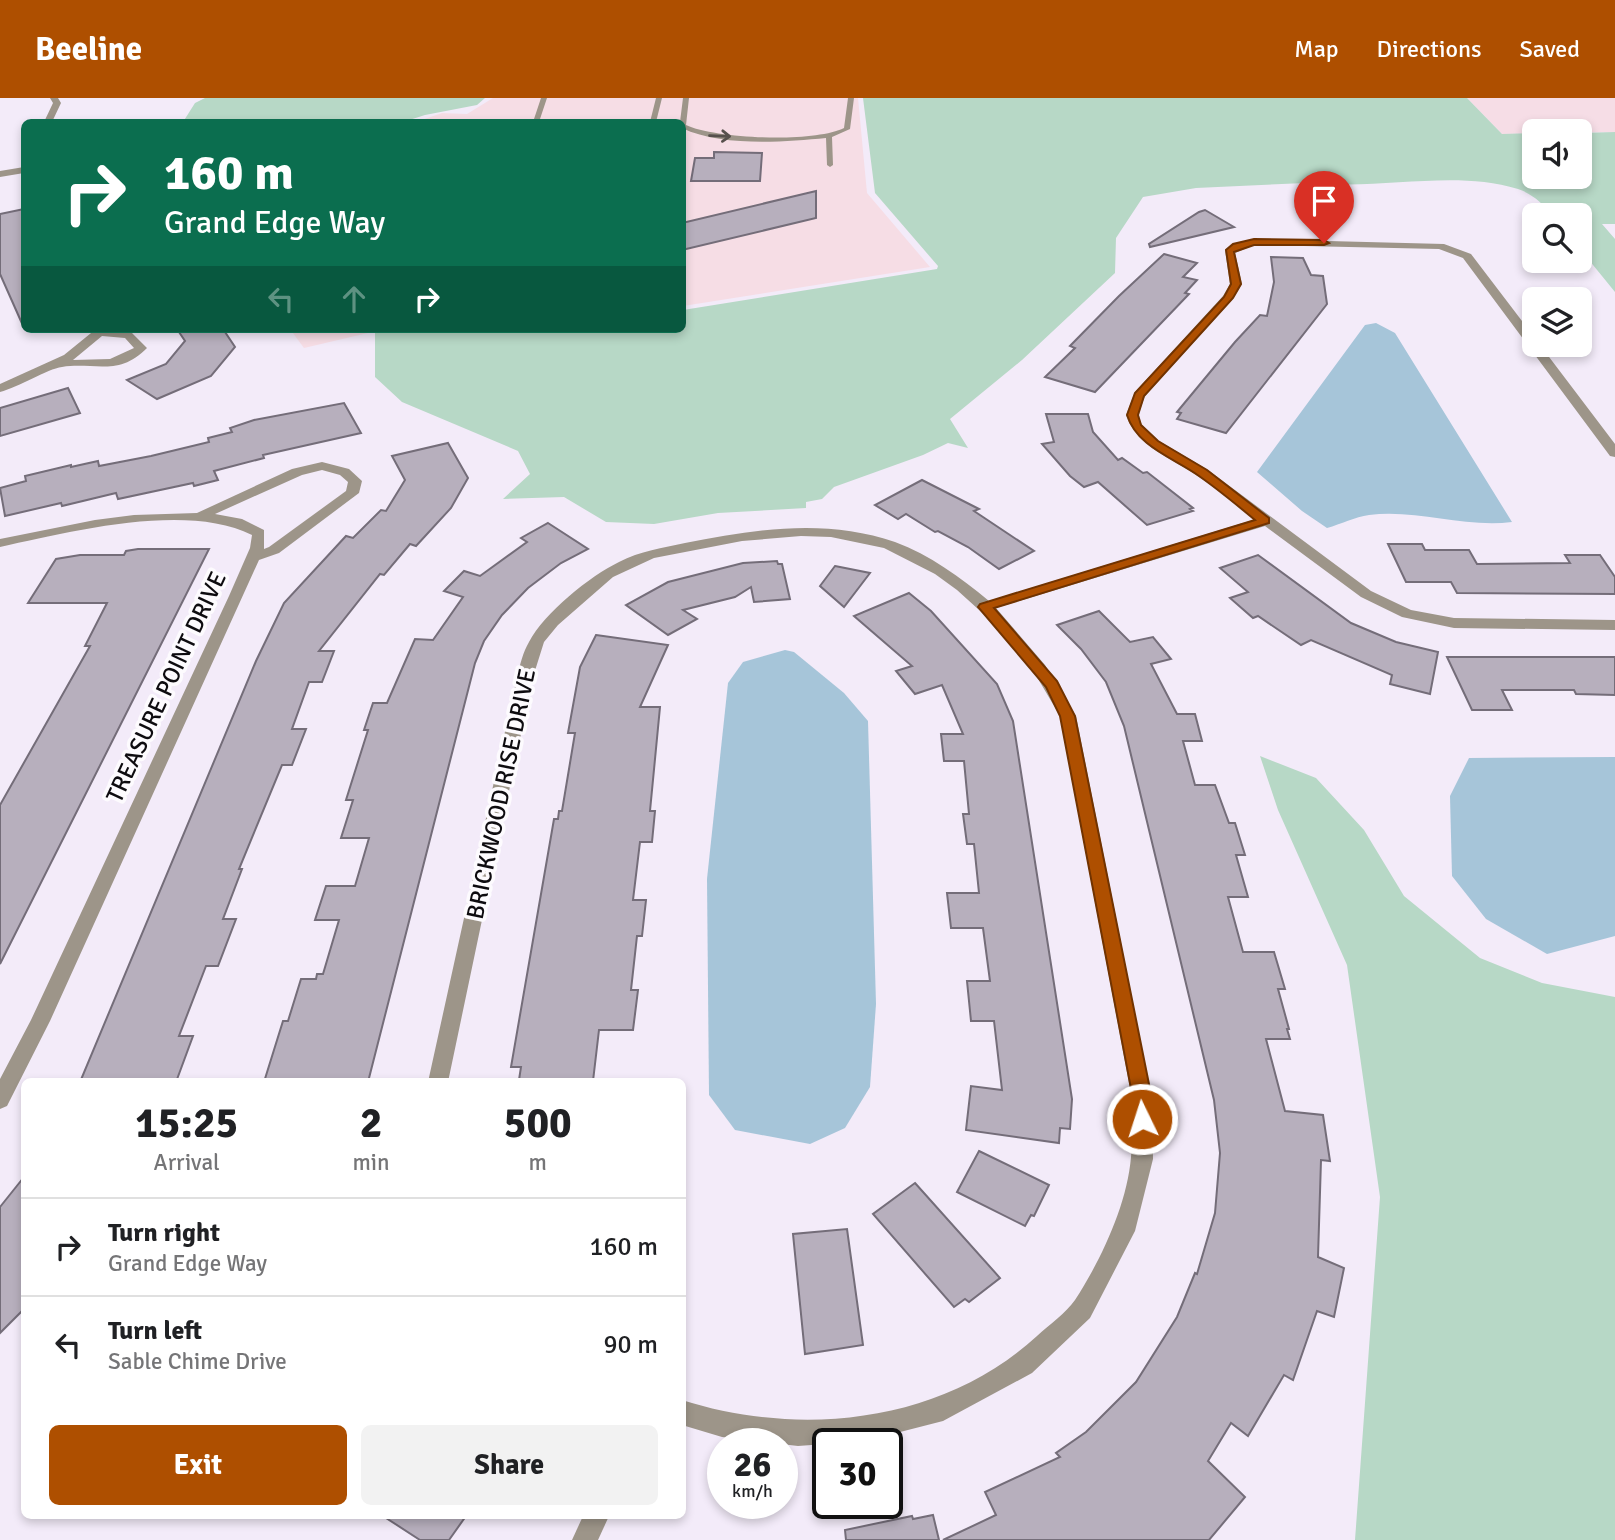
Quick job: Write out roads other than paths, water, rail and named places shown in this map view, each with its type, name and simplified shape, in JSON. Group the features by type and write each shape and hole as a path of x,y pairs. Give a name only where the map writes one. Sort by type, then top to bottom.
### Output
{"street":[{"path":"49,119 57,103 54,98"},
{"path":"0,174 21,170"},
{"path":"1615,453 1467,256 1440,246 1254,242 1237,246 1229,252 1236,284 1228,298 1139,395 1132,415 1136,426 1154,444 1203,473 1366,594 1407,614 1454,623 1615,625"},
{"path":"0,388 74,354 98,333"},
{"path":"57,363 99,364 124,361 141,348 128,335 117,333"},
{"path":"202,516 290,472 312,466 347,471 355,481 352,493 274,550 252,558"},
{"name":"TREASURE POINT DRIVE","path":"0,543 119,522 202,516 247,524 258,533 257,548 40,1021 0,1100"},
{"path":"985,607 1265,521"},
{"name":"BRICKWOOD RISE DRIVE","path":"439,1078 524,677 537,642 581,594 638,559 739,535 828,532 874,542 916,556 955,582 985,607 1052,685 1068,716 1143,1099 1142,1159 1124,1231 1082,1310 1023,1365 943,1409 865,1429 799,1434 722,1425 686,1413"},
{"path":"585,1540 595,1519"}],"lane":[{"path":"537,119 544,98"},
{"path":"654,119 659,98"},
{"path":"684,119 686,98"},
{"path":"686,128 702,135 829,136 847,129 848,99"},
{"path":"829,136 831,164"}],"water":[{"path":"1376,323 1395,333 1512,522 1476,523 1387,514 1364,516 1327,528 1302,511 1257,472 1365,325"},
{"path":"785,650 794,652 844,693 868,721 876,1004 870,1087 845,1128 810,1144 735,1130 709,1095 707,879 728,683 743,662"},
{"path":"1615,757 1615,936 1547,954 1486,919 1452,876 1450,796 1469,758"}]}
